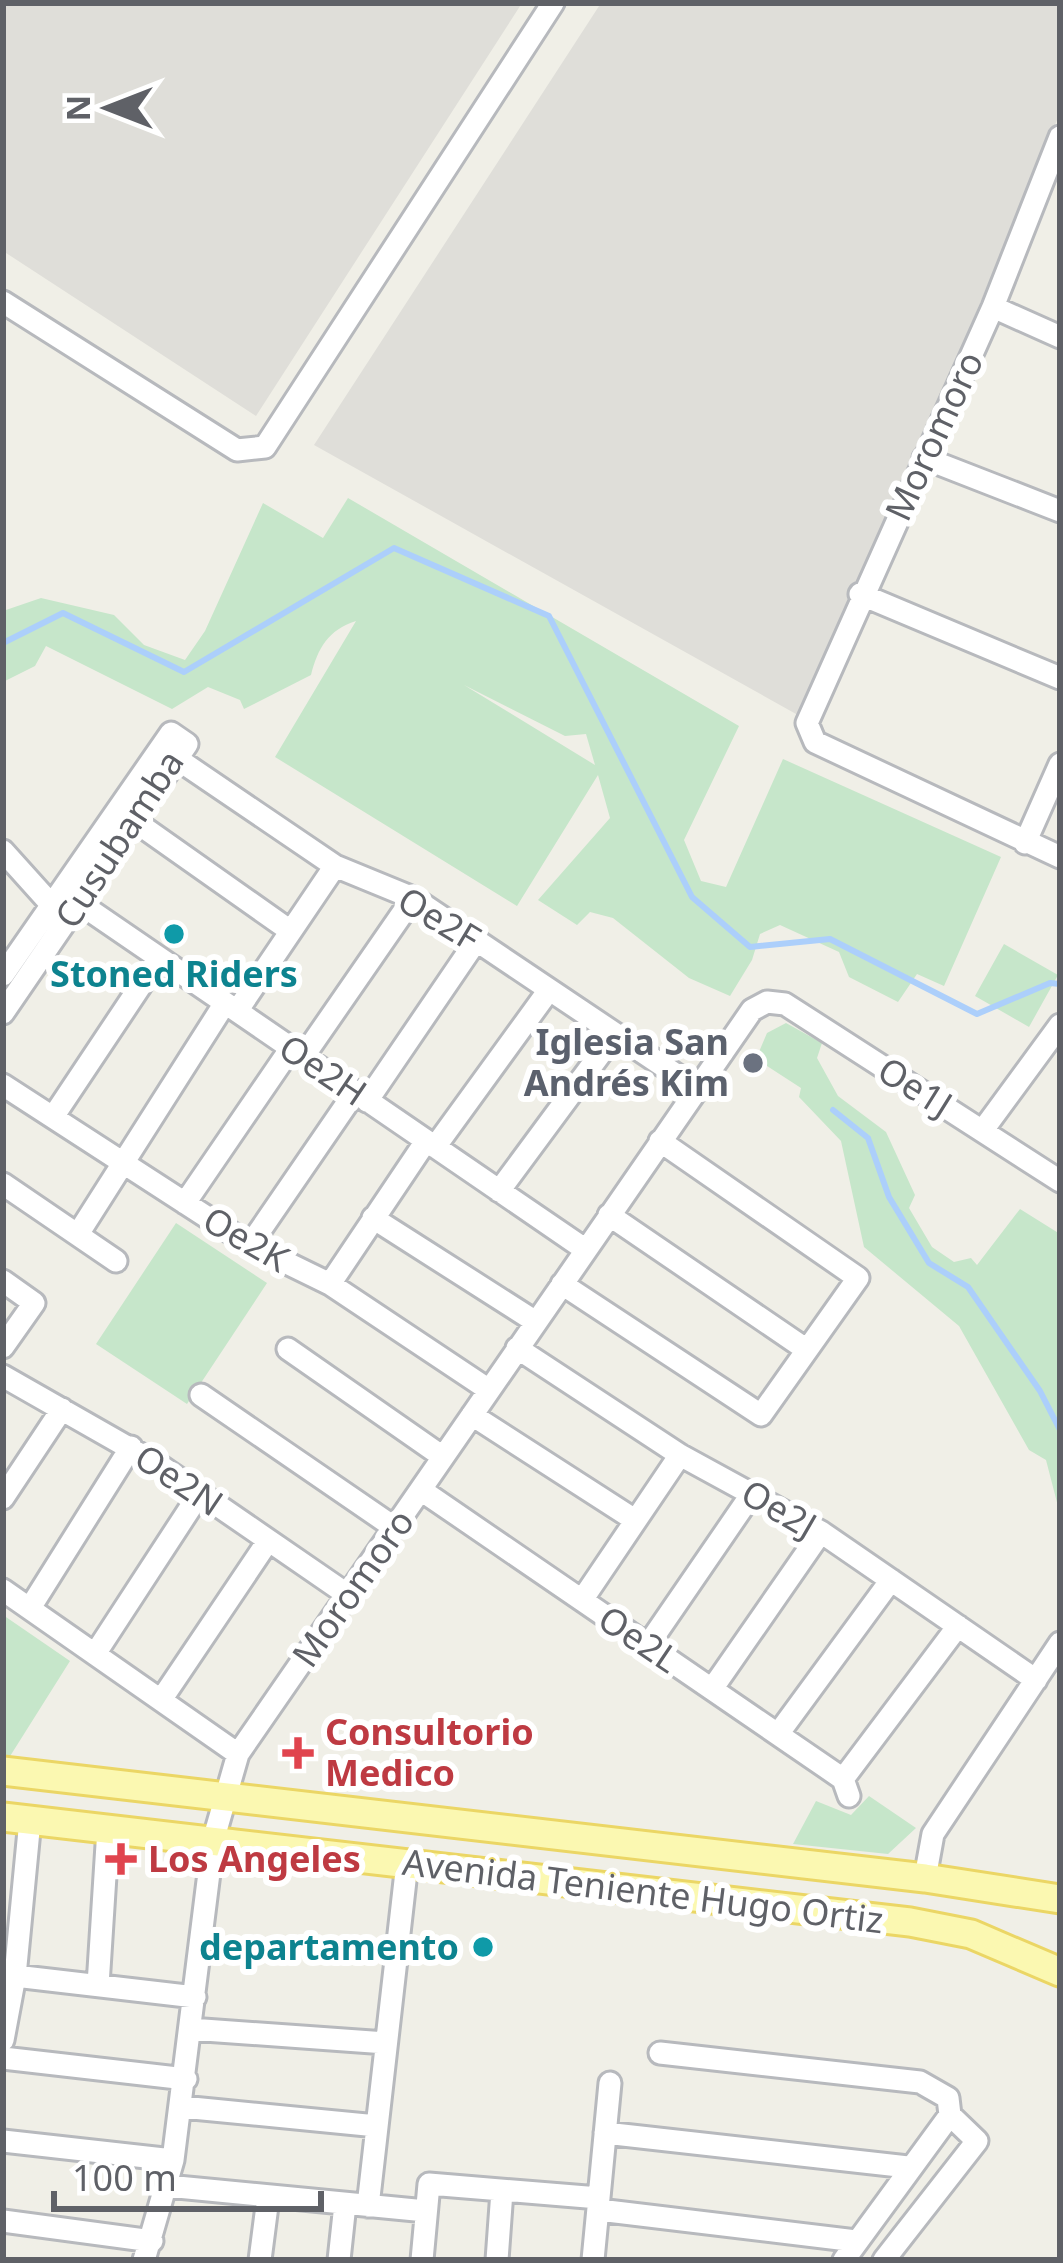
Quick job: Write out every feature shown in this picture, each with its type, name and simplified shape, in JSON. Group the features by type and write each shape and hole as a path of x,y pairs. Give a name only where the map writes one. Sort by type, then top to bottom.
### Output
{"main road":[{"name":"Avenida Teniente Hugo Ortiz","path":"3,1771 925,1878 1060,1899"},
{"name":"Avenida Teniente Hugo Ortiz","path":"16,1818 910,1922 989,1940 1060,1972"}],"street":[{"path":"3,302 238,450 251,452 265,446 553,3"},
{"name":"Moromoro","path":"1025,843 807,734 860,594 1054,167 1060,137"},
{"path":"993,307 1060,338"},
{"path":"924,458 1060,511"},
{"path":"860,594 1060,678"},
{"name":"Cusubamba","path":"3,975 64,904 133,820 187,744 171,733 64,904 3,1013"},
{"name":"Oe2F","path":"176,758 335,866 413,898 696,1088"},
{"path":"1060,764 1025,843 1060,857"},
{"path":"133,820 289,929"},
{"name":"Oe2H","path":"3,851 64,904 158,958 586,1250"},
{"path":"78,1234 124,1160 335,866"},
{"path":"185,1204 413,898"},
{"path":"250,1245 476,941"},
{"path":"55,1114 158,958"},
{"path":"330,1284 373,1218 549,990"},
{"name":"Moromoro","path":"148,2250 167,2186 182,2107 213,1841 238,1754 696,1088 752,1010 767,1002"},
{"name":"Oe1J","path":"767,1002 785,1004 1060,1181"},
{"path":"983,1130 1060,1025"},
{"path":"499,1191 615,1034"},
{"name":"Oe2K","path":"3,1085 55,1114 250,1245 330,1284 489,1390"},
{"path":"562,1284 761,1415 858,1278 660,1141"},
{"path":"3,1184 116,1261"},
{"path":"609,1215 807,1350"},
{"path":"373,1218 536,1322"},
{"path":"3,1281 34,1303 3,1347"},
{"name":"Oe2J","path":"517,1348 680,1455 821,1532 1036,1680"},
{"path":"287,1349 443,1457"},
{"name":"Oe2N","path":"3,1376 131,1448 348,1595"},
{"path":"201,1395 395,1528"},
{"path":"3,1498 62,1409"},
{"path":"472,1414 635,1520"},
{"path":"30,1609 131,1448"},
{"path":"582,1600 680,1455"},
{"name":"Oe2L","path":"421,1490 778,1734 846,1787 958,1626"},
{"path":"648,1645 753,1492"},
{"path":"94,1654 200,1493"},
{"path":"712,1689 821,1532"},
{"path":"161,1700 268,1541"},
{"path":"778,1734 891,1580"},
{"path":"3,1590 238,1754"},
{"path":"925,1878 933,1834 1060,1643"},
{"path":"3,2040 15,1976 16,1818"},
{"path":"98,1985 108,1829"},
{"path":"339,2260 377,2126 407,1863"},
{"path":"15,1976 195,1996"},
{"path":"190,2029 386,2043"},
{"path":"660,2053 920,2082 948,2098 950,2115 977,2141 884,2260"},
{"path":"3,2058 186,2079"},
{"path":"593,2260 610,2083"},
{"path":"182,2107 377,2126"},
{"path":"422,2260 430,2184 599,2204 850,2250 950,2115"},
{"path":"605,2133 908,2167"},
{"path":"3,2140 173,2160"},
{"path":"167,2186 426,2211"},
{"path":"497,2260 502,2192"},
{"path":"260,2260 268,2198"},
{"path":"3,2221 148,2250"}],"shaded area":[{"path":"3,3 522,3 256,416 3,251"},
{"path":"601,3 1060,3 1060,113 805,719 314,445"}],"green space":[{"path":"348,498 739,726 684,840 701,881 726,887 783,759 1001,857 944,986 917,974 898,1002 849,977 839,952 780,925 760,934 752,960 730,996 689,978 613,918 590,912 577,925 538,900 610,818 598,775 517,906 275,757 356,621 326,641 311,675 244,709 240,700 208,687 172,709 46,646 35,666 3,682 3,611 41,598 114,615 144,645 185,660 205,631 263,503 323,538","holes":["464,685 565,736 586,734 595,765"]},
{"path":"1004,944 1058,975 1029,1027 975,996"},
{"path":"786,1023 822,1043 817,1058 838,1096 886,1132 915,1195 909,1208 932,1247 954,1262 971,1258 977,1265 1020,1209 1060,1234 1060,1514 1046,1460 1029,1450 959,1326 864,1247 841,1141 799,1097 801,1088 756,1059 767,1033"},
{"path":"176,1223 267,1283 187,1404 96,1344"},
{"path":"3,1615 70,1661 7,1761 3,1760"},
{"path":"869,1796 916,1828 888,1854 793,1844 816,1801 851,1815"}],"waterway":[{"path":"3,643 63,613 184,672 394,548 549,616 692,897 750,947 830,939 977,1014 1050,983 1060,984"},
{"path":"833,1110 868,1138 889,1197 929,1263 968,1287 1040,1391 1060,1430"}],"place":[{"name":"Stoned Riders","path":"174,934"},
{"name":"Iglesia San Andrés Kim","path":"753,1063"},
{"name":"Consultorio Medico","path":"298,1753"},
{"name":"Los Angeles","path":"121,1859"},
{"name":"departamento","path":"483,1947"}]}
